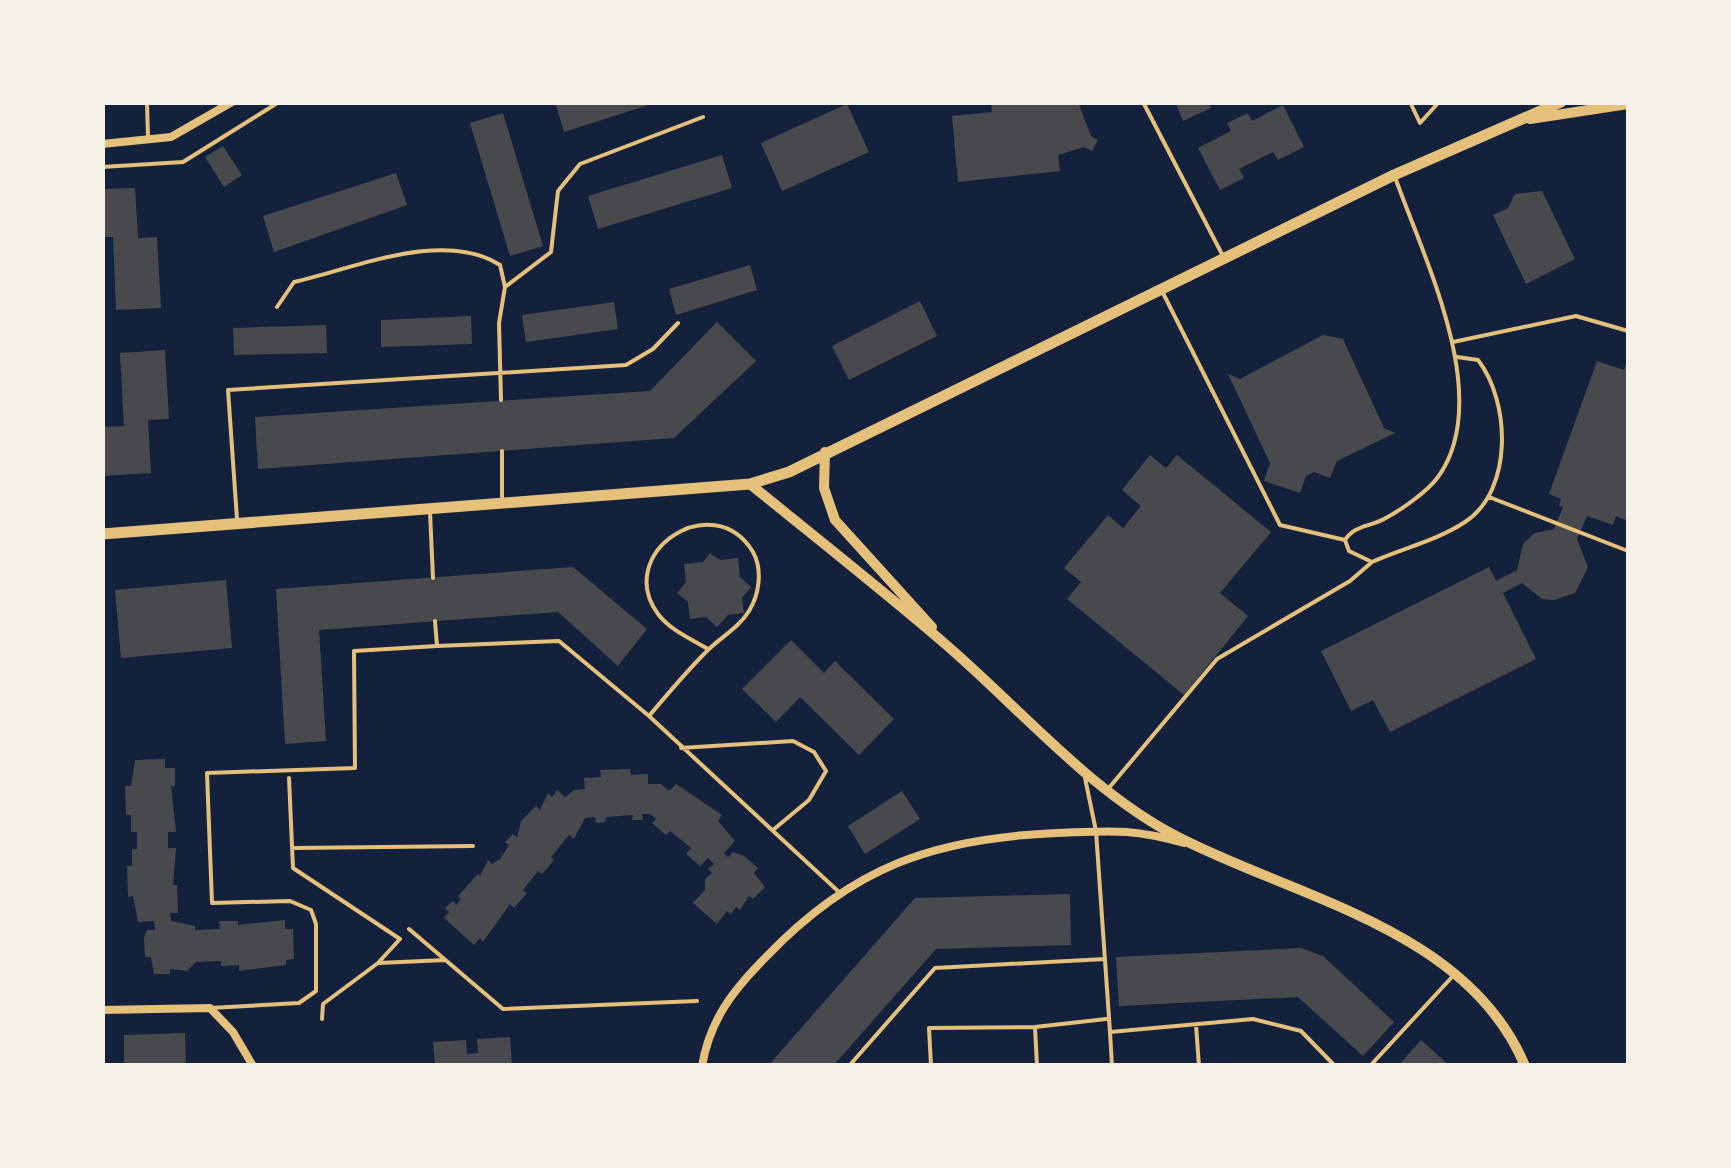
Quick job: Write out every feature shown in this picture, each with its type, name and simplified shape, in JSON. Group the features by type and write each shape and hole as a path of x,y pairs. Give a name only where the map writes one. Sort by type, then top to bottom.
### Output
{"main road":[{"path":"102,534 750,484 789,472 1394,175 1561,102"}],"street":[{"path":"102,144 149,141 187,131 232,102"},
{"path":"1514,122 1544,102"},
{"path":"1514,122 1628,104"},
{"path":"826,452 828,510 862,554 945,644"},
{"path":"750,484 945,644 1083,769 1152,822 1338,906 1454,974 1505,1029 1525,1066"},
{"path":"702,1066 725,999 779,943 839,892 906,858 988,836 1123,828 1208,850"},
{"path":"102,1010 210,1008 233,1032 253,1066"}],"lane":[{"path":"146,102 149,141"},
{"path":"1143,102 1224,258"},
{"path":"505,287 551,252 558,190 580,164 703,117"},
{"path":"1345,540 1355,528 1382,521 1437,479 1454,443 1459,401 1457,357 1394,175"},
{"path":"277,306 294,282 426,251 479,252 500,265 505,287 499,323 501,400"},
{"path":"1161,289 1280,524 1345,540"},
{"path":"1453,342 1576,316 1628,331"},
{"path":"237,524 228,390 626,365 653,349 678,324"},
{"path":"1108,789 1217,660 1350,581 1372,562 1465,522 1487,496 1504,433 1502,404 1478,360 1457,357"},
{"path":"502,451 502,504"},
{"path":"1487,496 1628,552"},
{"path":"430,510 433,578"},
{"path":"649,716 708,649 738,626 750,610 759,574 756,556 744,539 714,524 694,524 673,532 653,554 648,590 658,615 708,649"},
{"path":"1345,540 1348,552 1372,562"},
{"path":"435,621 436,646"},
{"path":"210,1008 299,1003 316,990 316,924 311,910 290,901 212,903 207,773 355,768 354,651 560,641 649,716 839,892"},
{"path":"681,748 792,741 814,752 826,771 821,784 773,830"},
{"path":"1083,769 1096,831 1112,1066"},
{"path":"849,1066 935,968 1104,958"},
{"path":"1370,1066 1454,974"},
{"path":"931,1066 929,1028 1035,1027 1109,1018"},
{"path":"1110,1032 1253,1019 1300,1031 1336,1066"},
{"path":"1196,1025 1200,1066"},
{"path":"1035,1027 1036,1066"}],"path":[{"path":"102,167 183,162 278,102"},
{"path":"1410,102 1420,124 1439,102"},
{"path":"289,778 293,868 400,940 378,963 323,1004 322,1019"},
{"path":"294,848 472,846"},
{"path":"409,929 503,1010 697,1002"},
{"path":"378,963 444,960"}],"building":[{"path":"555,102 655,102 655,103 564,132"},
{"path":"991,102 1078,102 1091,136 1098,140 1092,151 1084,147 1058,155 1060,171 958,182 952,116 992,112"},
{"path":"1175,102 1208,102 1211,108 1183,121"},
{"path":"847,104 869,152 782,191 761,143"},
{"path":"1283,105 1304,147 1278,160 1273,152 1239,169 1244,178 1220,190 1198,148 1231,131 1227,123 1248,113 1252,121"},
{"path":"503,113 543,246 510,256 470,123"},
{"path":"223,146 242,175 224,187 205,157"},
{"path":"722,155 732,188 598,229 588,196"},
{"path":"396,173 407,205 274,252 263,216"},
{"path":"135,188 138,238 157,237 161,308 116,310 113,237 102,237 102,189"},
{"path":"1542,191 1575,259 1526,284 1493,215 1508,208 1515,194"},
{"path":"750,265 757,290 676,315 669,289"},
{"path":"920,301 937,336 849,380 832,346"},
{"path":"614,302 618,329 526,342 522,315"},
{"path":"471,316 472,344 381,347 381,320"},
{"path":"717,322 756,361 674,438 258,469 255,417 650,391"},
{"path":"326,325 327,353 234,355 233,328"},
{"path":"1323,335 1343,339 1384,428 1395,433 1337,461 1330,478 1314,472 1306,476 1300,493 1264,481 1270,463 1228,374 1240,379"},
{"path":"165,350 169,419 148,420 151,473 102,476 102,427 124,426 120,353"},
{"path":"1628,358 1628,521 1616,516 1613,525 1587,516 1577,539 1588,567 1575,593 1554,600 1542,599 1522,583 1503,593 1536,659 1390,732 1373,700 1351,711 1321,651 1489,567 1496,581 1517,570 1523,544 1535,533 1554,529 1563,507 1559,506 1561,499 1549,494 1597,361 1624,370"},
{"path":"1150,455 1166,468 1177,455 1271,532 1220,593 1248,616 1184,695 1067,599 1081,582 1064,568 1108,515 1123,528 1141,506 1122,490"},
{"path":"710,553 720,560 738,558 740,577 751,587 742,598 744,613 728,615 717,627 706,617 690,619 688,602 677,593 686,582 684,564 703,562"},
{"path":"573,567 647,629 618,666 558,612 319,630 326,741 285,744 276,589"},
{"path":"226,580 232,648 121,658 115,590"},
{"path":"791,640 824,673 835,661 894,719 859,755 800,697 776,722 742,689"},
{"path":"165,759 165,768 175,768 175,786 171,786 176,832 168,832 168,848 176,848 173,885 177,885 178,913 170,913 171,921 195,926 195,930 220,929 219,921 238,921 238,925 285,920 285,929 293,929 294,959 286,960 286,965 239,971 239,965 221,966 221,961 196,962 187,971 170,969 170,974 154,974 151,957 145,957 144,938 147,930 155,930 154,921 138,922 133,896 128,897 127,866 132,866 132,849 137,849 137,832 131,832 131,815 126,815 125,786 131,786 135,760"},
{"path":"630,769 631,775 648,774 648,784 661,784 669,791 676,784 722,815 718,821 735,841 724,853 728,857 733,852 744,856 758,868 754,873 765,887 753,899 749,896 740,910 736,907 731,914 727,911 717,924 693,903 705,890 705,879 712,873 708,869 714,864 708,858 700,866 686,854 691,848 670,831 666,835 652,823 656,819 650,814 642,814 643,820 632,820 633,815 606,817 605,822 596,823 595,817 585,818 574,839 569,835 551,857 554,860 542,874 538,871 523,890 527,893 514,908 510,904 483,942 480,938 474,945 444,918 449,912 445,908 453,901 456,905 461,899 458,896 480,876 488,860 492,864 500,859 509,845 505,842 513,834 517,838 521,821 536,806 540,810 548,793 552,797 557,790 565,797 574,790 585,789 584,778 601,777 600,770"},
{"path":"902,791 920,819 865,854 848,826"},
{"path":"1070,894 1071,945 936,949 833,1066 768,1066 915,898"},
{"path":"1301,948 1323,956 1394,1022 1363,1056 1298,997 1119,1006 1116,957"},
{"path":"185,1033 186,1065 124,1066 124,1035"},
{"path":"510,1037 512,1066 435,1066 433,1042 466,1040 467,1054 478,1053 477,1039"},
{"path":"1421,1040 1450,1066 1398,1066"}]}
